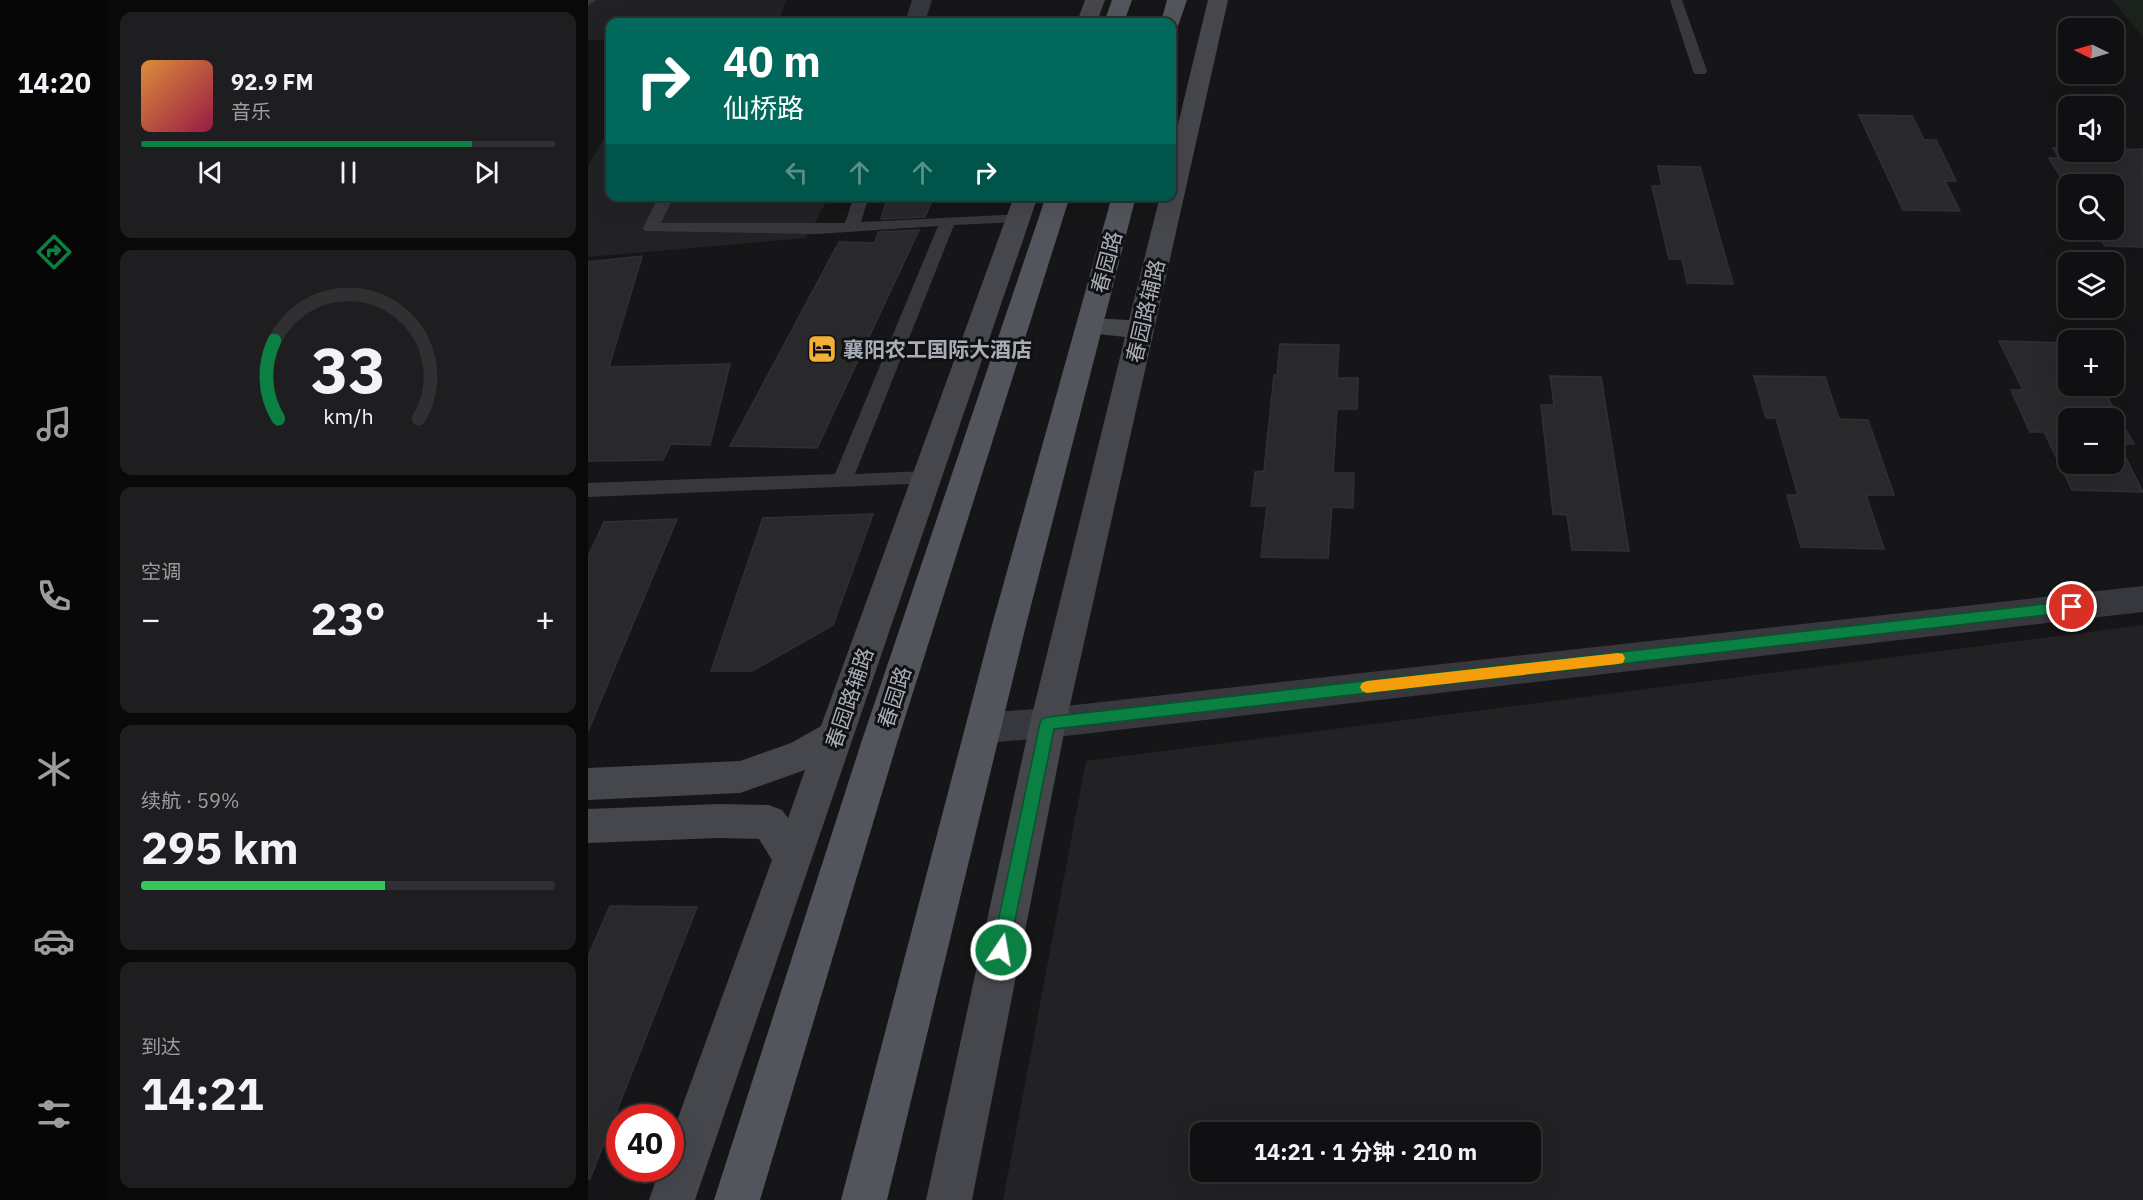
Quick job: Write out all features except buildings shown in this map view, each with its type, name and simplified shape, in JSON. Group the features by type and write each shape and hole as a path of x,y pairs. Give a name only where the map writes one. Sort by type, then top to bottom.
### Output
{"main road":[{"path":"1172,18 1177,0"},
{"name":"春园路","path":"737,1200 879,743 1056,201"},
{"name":"春园路","path":"864,1200 983,728 1123,201"}],"street":[{"path":"916,18 922,0"},
{"path":"1088,18 1095,0"},
{"name":"春园路辅路","path":"1176,177 1218,0"},
{"name":"春园路辅路","path":"949,1200 1048,723 1170,201"},
{"name":"春园路辅路","path":"672,1200 1022,207"},
{"path":"1089,326 1140,329"},
{"path":"926,478 966,479"},
{"path":"983,728 1048,723 2143,598"},
{"path":"588,784 740,777 803,755 836,736"},
{"path":"588,826 719,820 769,822 793,858"}],"lane":[{"path":"1676,0 1700,71"},
{"path":"664,201 651,228 818,229 948,220 1022,207"},
{"path":"851,227 860,201"},
{"path":"842,481 948,220"},
{"path":"588,490 926,478"}],"shaded area":[{"path":"588,0 786,0 780,18 606,18 606,40 588,40"},
{"path":"2112,0 2143,0 2143,37"},
{"path":"606,135 606,201 827,201 806,238 588,257 588,166"},
{"path":"2143,625 2143,1200 1003,1200 1086,761"}],"slow traffic":[{"path":"1367,687 1618,658"}],"place":[{"name":"襄阳农工国际大酒店","path":"822,349"}],"route":[{"path":"1001,950 1048,723 2072,607"}]}
